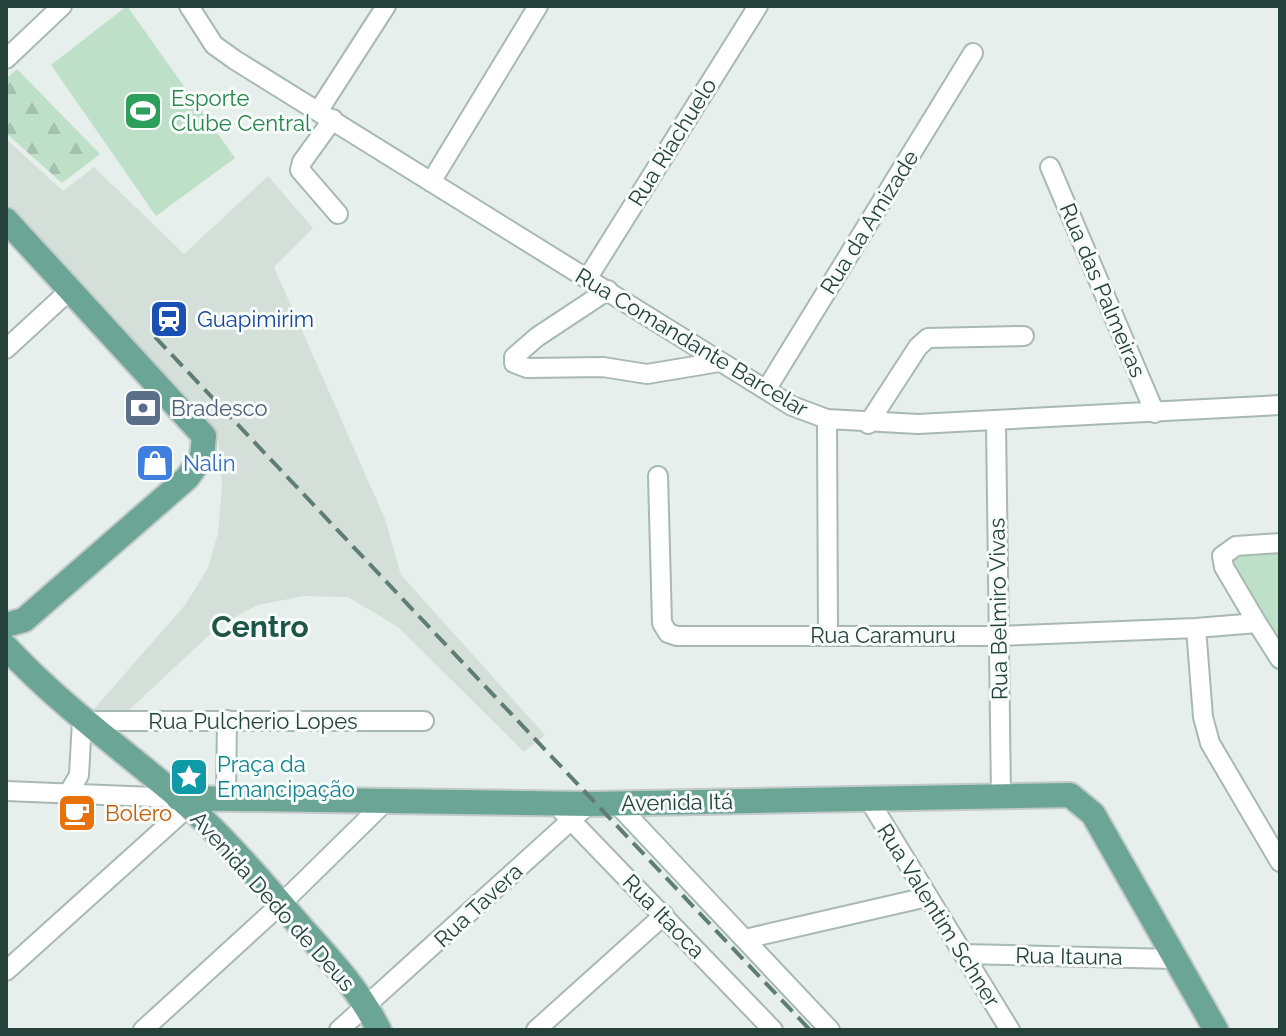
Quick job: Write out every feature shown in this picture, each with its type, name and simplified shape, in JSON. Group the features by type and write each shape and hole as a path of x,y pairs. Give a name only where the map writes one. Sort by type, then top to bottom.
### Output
{"main road":[{"path":"6,220 204,436 202,457 187,478 15,622 8,649"},
{"name":"Avenida Dedo de Deus","path":"8,649 82,721 183,802 281,904 367,1007 379,1030"},
{"name":"Avenida Itá","path":"183,802 226,797 387,800 571,809 617,804 1070,795 1093,814 1216,1030"}],"street":[{"path":"6,59 62,6"},
{"name":"Rua Comandante Barcelar","path":"189,6 214,45 719,362 792,406 827,419 868,424 996,423 1280,405"},
{"path":"338,214 300,170 326,115 386,6"},
{"path":"431,182 538,6"},
{"name":"Rua Riachuelo","path":"587,279 758,6"},
{"name":"Rua da Amizade","path":"766,390 973,53"},
{"name":"Rua das Palmeiras","path":"1050,167 1155,413"},
{"path":"6,349 70,290"},
{"path":"608,290 537,337 514,357 514,363 527,368 603,367 647,374 719,362"},
{"path":"868,424 918,347 928,338 1024,336"},
{"path":"827,419 828,634"},
{"name":"Rua Belmiro Vivas","path":"996,423 1001,796"},
{"name":"Rua Caramuru","path":"658,476 662,623 668,633 696,637 828,634 997,636 1257,623"},
{"path":"1280,543 1236,546 1222,556 1224,567 1280,659"},
{"path":"1196,628 1203,717 1210,743 1280,862"},
{"path":"226,797 227,720"},
{"path":"68,794 79,775 82,721"},
{"name":"Rua Pulcherio Lopes","path":"82,721 424,721"},
{"path":"79,775 92,796"},
{"name":"Avenida Itá","path":"6,791 153,797 183,802"},
{"path":"153,797 167,808 163,826"},
{"path":"143,1030 281,904 387,800"},
{"name":"Rua Valentim Schner","path":"869,800 1010,1030"},
{"path":"6,971 163,826 183,802"},
{"path":"617,804 830,1030"},
{"name":"Rua Itaoca","path":"571,809 664,915 767,1024"},
{"name":"Rua Tavera","path":"339,1030 367,1007 571,809"},
{"path":"745,939 927,897"},
{"path":"539,1029 664,915"},
{"name":"Rua Itauna","path":"964,954 1174,959"},
{"path":"746,1030 767,1024"}],"shaded area":[{"path":"6,139 63,191 94,167 184,254 268,176 313,228 274,267 385,519 401,575 545,735 524,752 398,627 348,597 304,596 258,605 220,625 128,711 93,710 185,605 208,568 218,533 222,485 218,437 203,413 6,206"}],"green space":[{"name":"Esporte Clube Central","path":"127,6 235,158 156,216 51,65"},
{"path":"17,69 100,154 62,183 6,133 6,79"},
{"path":"1280,551 1280,647 1231,565 1234,558 1243,552"}],"railway":[{"path":"155,337 810,1030"}],"place":[{"name":"Esporte Clube Central","path":"143,111"},
{"name":"Guapimirim","path":"169,319"},
{"name":"Bradesco","path":"143,408"},
{"name":"Nalin","path":"155,463"},
{"name":"Praça da Emancipação","path":"189,777"},
{"name":"Bolero","path":"77,813"}],"district":[{"name":"Centro","path":"260,627"}]}
